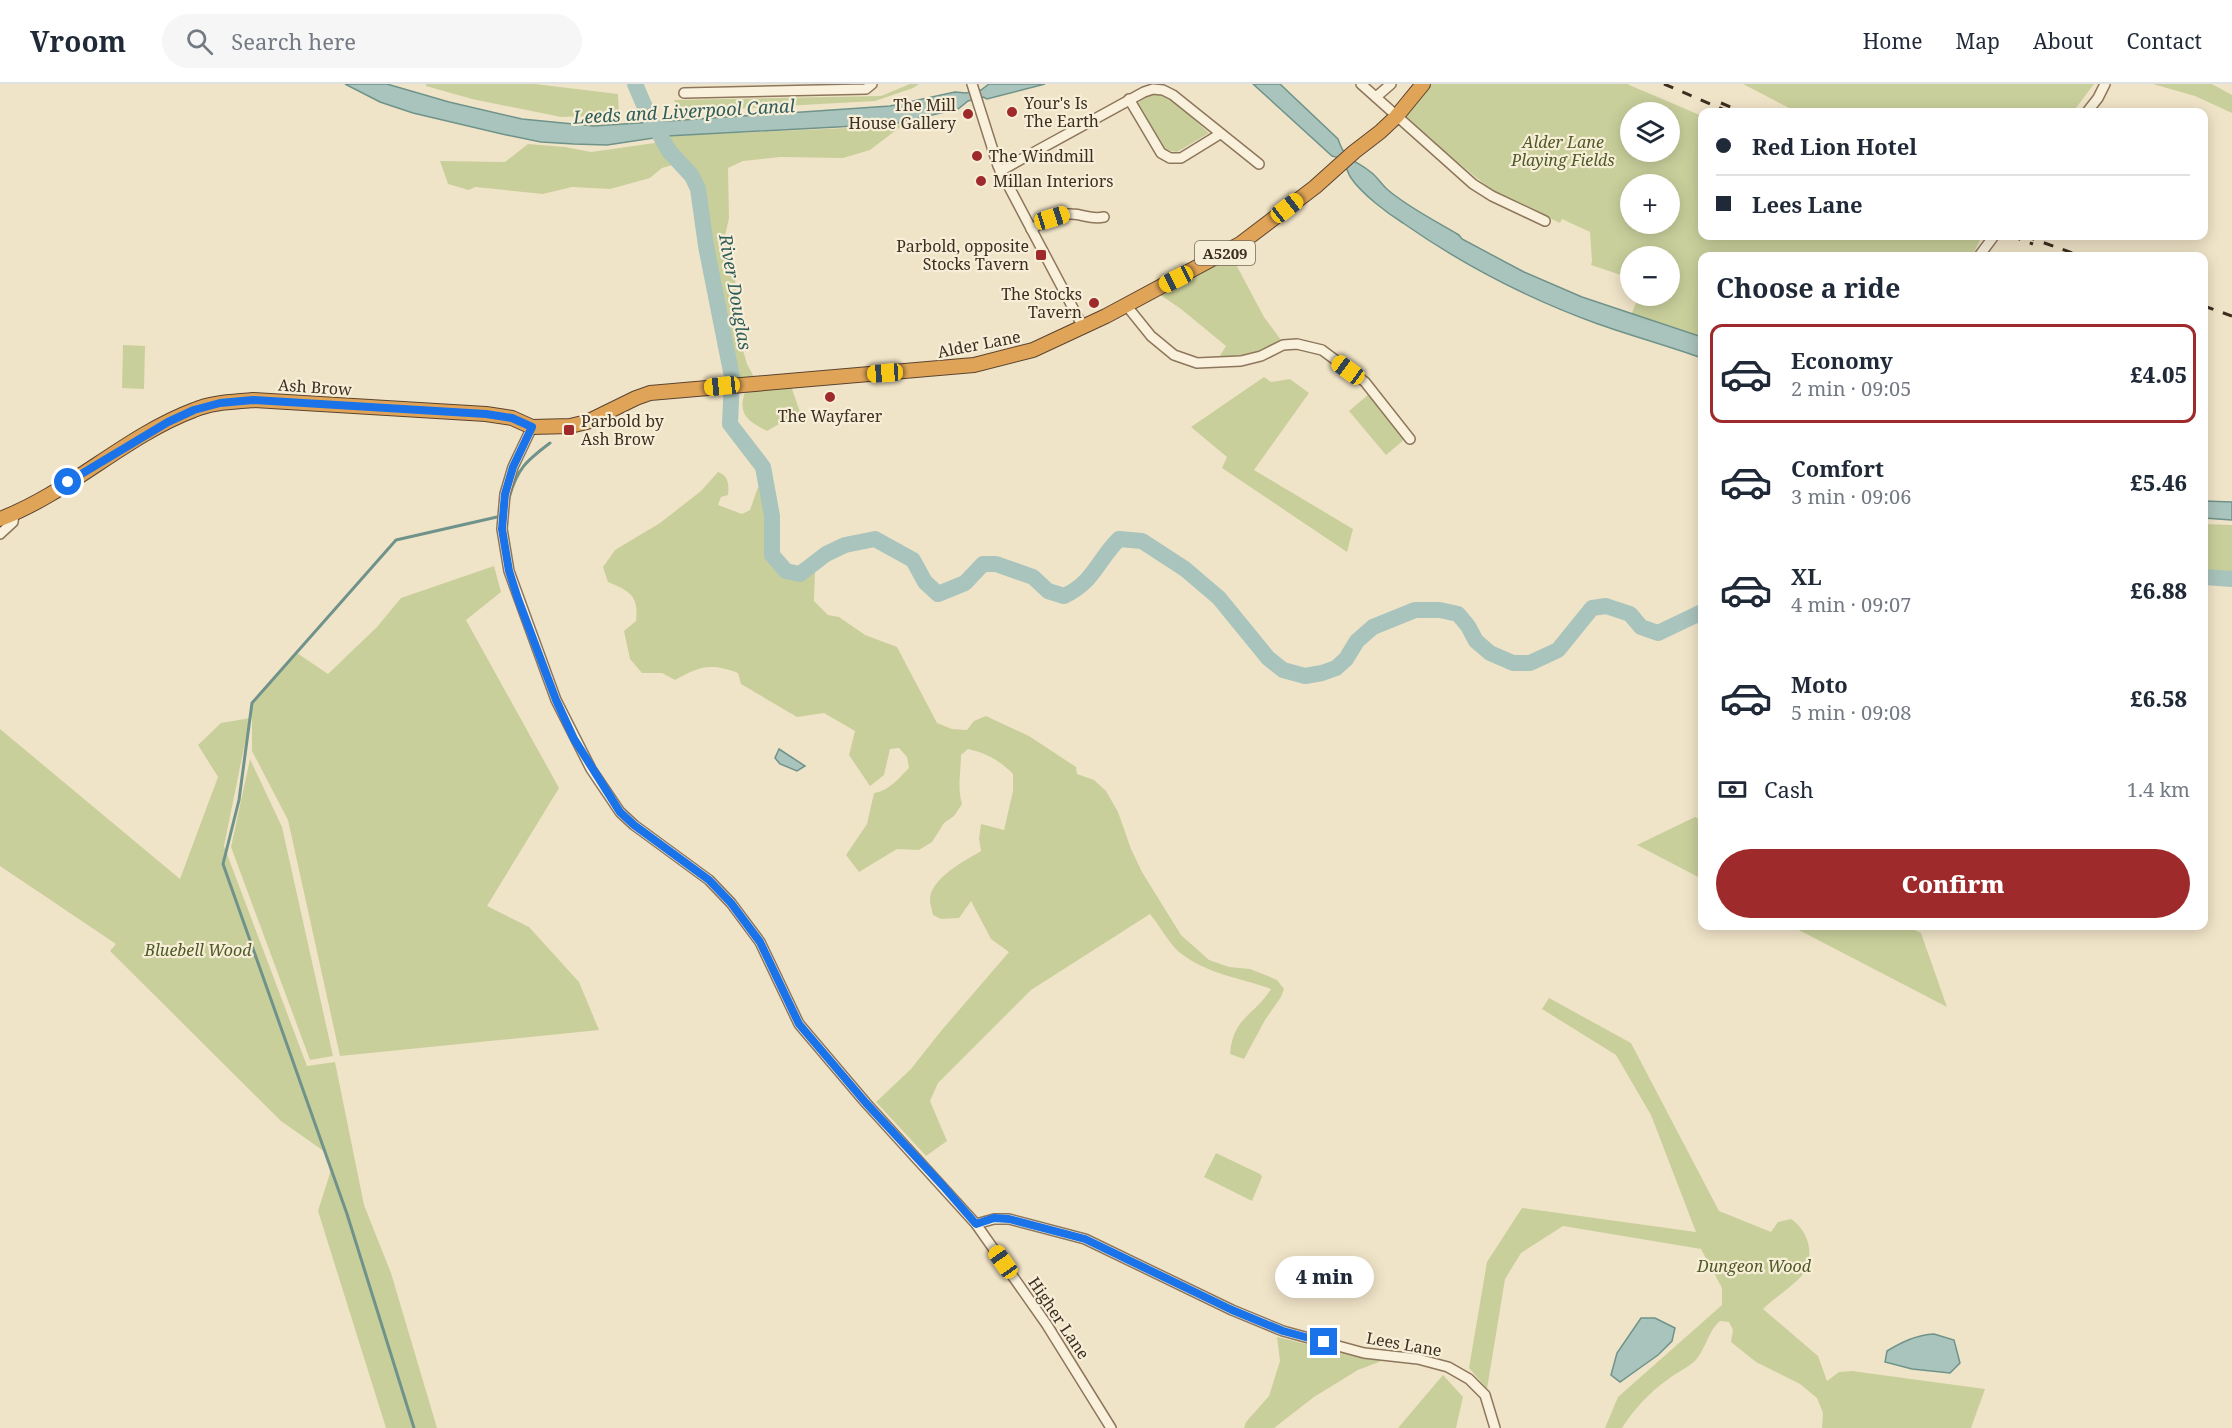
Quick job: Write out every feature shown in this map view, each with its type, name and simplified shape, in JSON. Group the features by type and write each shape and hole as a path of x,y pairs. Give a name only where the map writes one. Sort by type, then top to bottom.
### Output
{"highway":[{"name":"Alder Lane","path":"636,398 651,393 741,384 974,365 1033,350 1126,305 1240,244 1335,169 1396,117 1423,84"},
{"name":"Ash Brow","path":"14,514 168,422 194,410 220,403 265,401 486,414 512,418 532,427 555,428 587,422 636,398"},
{"name":"A5209","path":"0,519 14,514"}],"street":[{"path":"690,90 866,89 872,84"},
{"path":"972,84 1000,171 1083,327"},
{"path":"1361,84 1473,184 1492,196 1545,221"},
{"path":"1376,97 1391,84"},
{"path":"2090,108 2105,84"},
{"path":"1000,171 1129,99 1153,89 1163,90 1259,164"},
{"path":"1129,99 1161,153 1170,158 1181,158 1220,134"},
{"path":"1092,219 1093,208"},
{"path":"1031,228 1064,214 1092,219 1104,218"},
{"path":"1126,305 1151,336 1174,355 1197,363 1241,361 1260,356 1283,345 1297,344 1322,350 1365,382 1410,439"},
{"name":"Higher Lane","path":"532,427 513,467 505,494 502,529 509,571 518,599 556,700 574,739 620,812 634,825 709,880 731,903 760,942 799,1024 866,1103 976,1224 1047,1325 1111,1428"},
{"path":"0,534 13,522 14,514"},
{"name":"Lees Lane","path":"976,1224 994,1218 1009,1219 1085,1239 1232,1310 1283,1331 1364,1353 1418,1359 1448,1366 1469,1379 1485,1395 1495,1428"}],"green space":[{"path":"426,84 535,84 618,94 619,115 561,117 472,99 426,86"},
{"path":"910,84 919,84 875,101 679,112 674,100 881,96"},
{"name":"Alder Lane Playing Fields","path":"1428,84 1627,84 1669,102 1620,102 1620,162 1680,162 1680,107 1698,114 1698,240 1980,240 1974,252 1698,252 1698,336 1631,315 1635,306 1680,306 1680,246 1620,246 1620,275 1591,265 1590,232 1562,219 1560,223 1494,192 1406,118 1407,112"},
{"path":"1743,84 2094,84 2076,108 1789,108"},
{"path":"2153,84 2212,84 2232,95 2232,113 2195,96"},
{"path":"1158,94 1169,97 1209,133 1177,152 1166,150 1138,103 1149,95"},
{"path":"908,121 870,150 843,158 780,157 743,161 728,168 729,218 725,236 736,285 742,347 747,364 757,383 732,385 706,246 698,189 692,176 674,156 679,163 662,168 650,178 610,189 572,187 543,194 475,187 469,190 448,184 440,161 505,162 528,144 591,152 662,142 667,148 661,136 870,127"},
{"path":"1232,257 1264,317 1281,340 1270,350 1262,353 1218,359 1226,346 1159,294"},
{"path":"123,345 145,346 144,389 122,388"},
{"path":"1264,377 1271,382 1290,379 1309,393 1254,470 1353,529 1347,552 1222,468 1227,457 1191,427"},
{"path":"791,386 800,412 767,431 746,417 743,407 745,392"},
{"path":"1369,394 1406,438 1386,455 1349,411"},
{"path":"718,472 728,481 728,495 721,497 718,505 742,514 750,510 758,487 764,495 766,505 767,546 776,566 792,575 815,572 814,601 828,615 839,617 865,635 897,647 937,723 952,729 967,730 974,721 986,716 1029,736 1076,767 1077,774 1094,780 1106,791 1118,812 1142,872 1181,935 1209,960 1229,967 1250,969 1277,980 1284,989 1281,997 1265,1020 1244,1059 1230,1054 1235,1032 1271,989 1212,971 1190,960 1175,948 1150,914 1031,990 938,1083 930,1101 947,1141 926,1156 876,1102 911,1069 1009,952 991,939 971,901 959,918 941,919 933,915 930,900 936,884 942,877 981,851 979,839 981,824 1004,830 1013,791 1013,774 992,758 968,749 961,755 959,786 962,804 954,816 944,823 932,842 919,850 897,849 859,872 846,855 867,824 874,793 889,787 909,768 907,757 899,748 890,749 884,775 870,786 849,755 855,731 824,713 797,717 741,684 738,673 720,668 699,669 675,680 662,673 642,673 630,659 624,631 636,621 634,600 622,588 608,582 603,567 615,550 660,523 701,491"},
{"path":"2208,524 2232,525 2232,574 2208,572"},
{"path":"494,566 501,592 466,620 559,788 487,906 529,927 579,982 599,1030 340,1056 288,820 252,751 252,703 297,653 328,674 377,627 401,598"},
{"name":"Bluebell Wood","path":"250,718 224,846 307,1066 335,1062 364,1205 391,1273 437,1428 386,1428 318,1211 331,1170 325,1152 281,1121 110,951 116,944 0,866 0,729 180,879 218,777 198,745 221,723"},
{"path":"250,759 282,827 333,1056 310,1060 231,847"},
{"path":"1695,817 1698,819 1698,877 1637,845"},
{"path":"1799,930 1915,930 1921,933 1947,1007"},
{"name":"Dungeon Wood","path":"1549,998 1631,1043 1719,1211 1771,1232 1778,1222 1791,1219 1802,1230 1808,1243 1807,1267 1800,1278 1763,1309 1818,1356 1827,1381 1839,1372 1852,1371 1985,1389 1971,1428 1822,1428 1823,1413 1817,1398 1800,1384 1756,1362 1731,1342 1733,1330 1729,1322 1720,1321 1695,1361 1654,1390 1622,1428 1605,1428 1618,1397 1722,1305 1722,1288 1701,1249 1563,1226 1521,1253 1505,1279 1487,1389 1469,1368 1487,1262 1522,1208 1696,1232 1651,1115 1616,1055 1542,1009"},
{"path":"1216,1153 1260,1174 1262,1177 1252,1201 1204,1177"},
{"path":"1277,1337 1361,1357 1384,1360 1358,1370 1314,1397 1274,1428 1244,1428 1246,1422 1269,1396 1280,1361"},
{"path":"1443,1375 1463,1397 1456,1428 1398,1428"}],"water":[{"name":"Leeds and Liverpool Canal","path":"345,84 387,84 449,102 522,119 594,126 890,106 955,92 966,93 981,90 989,84 1045,84 987,99 983,97 968,101 958,109 893,124 667,136 607,145 541,142 502,134 413,113 380,102"},
{"path":"1253,84 1280,84 1338,139 1348,156 1372,173 1396,197 1462,239 1524,272 1582,297 1698,336 1698,357 1572,314 1473,267 1375,203 1351,178 1343,162 1332,156"},
{"path":"2208,501 2232,502 2232,520 2208,518"},
{"path":"779,749 805,766 797,771 780,764 775,758"},
{"path":"1641,1318 1655,1318 1675,1328 1672,1341 1658,1355 1620,1382 1611,1375 1617,1353"},
{"path":"1934,1334 1954,1340 1960,1363 1950,1373 1912,1369 1885,1362 1887,1351 1915,1337"}],"waterway":[{"name":"River Douglas","path":"635,84 647,112 669,151 692,176 698,189 706,246 732,377 730,424 763,467 772,516 772,555 786,571 800,574 826,554 845,545 875,539 913,560 925,582 938,594 965,583 983,564 996,564 1033,577 1048,591 1064,596 1089,578 1119,539 1142,541 1185,569 1219,598 1268,658 1283,670 1305,676 1336,668 1346,659 1357,641 1373,627 1415,610 1440,610 1458,614 1476,641 1490,653 1513,663 1530,663 1558,650 1592,608 1606,606 1630,614 1641,627 1658,633 1698,614"},
{"path":"509,498 523,466 550,443"},
{"path":"414,1428 347,1214 223,864 239,800 252,703 396,540 497,517"},
{"name":"River Douglas","path":"2208,577 2232,579"}],"railway":[{"path":"1664,84 1720,108"},
{"path":"1721,103 1733,108"},
{"path":"2022,240 2033,244"},
{"path":"2036,240 2070,252"},
{"path":"2208,307 2232,316"}],"place":[{"name":"Your's Is The Earth","path":"1012,112"},
{"name":"The Mill House Gallery","path":"968,114"},
{"name":"The Windmill","path":"977,156"},
{"name":"Millan Interiors","path":"981,181"},
{"name":"Parbold, opposite Stocks Tavern","path":"1041,255"},
{"name":"The Stocks Tavern","path":"1094,303"},
{"name":"The Wayfarer","path":"830,397"},
{"name":"Parbold by Ash Brow","path":"569,430"}],"route":[{"path":"68,482 168,422 208,405 232,402 276,401 486,414 512,418 532,427 513,467 505,494 502,529 509,571 518,599 556,700 574,739 620,812 634,825 709,880 731,903 760,942 799,1024 866,1103 976,1224 1002,1218 1085,1239 1232,1310 1283,1331 1324,1342"}]}
